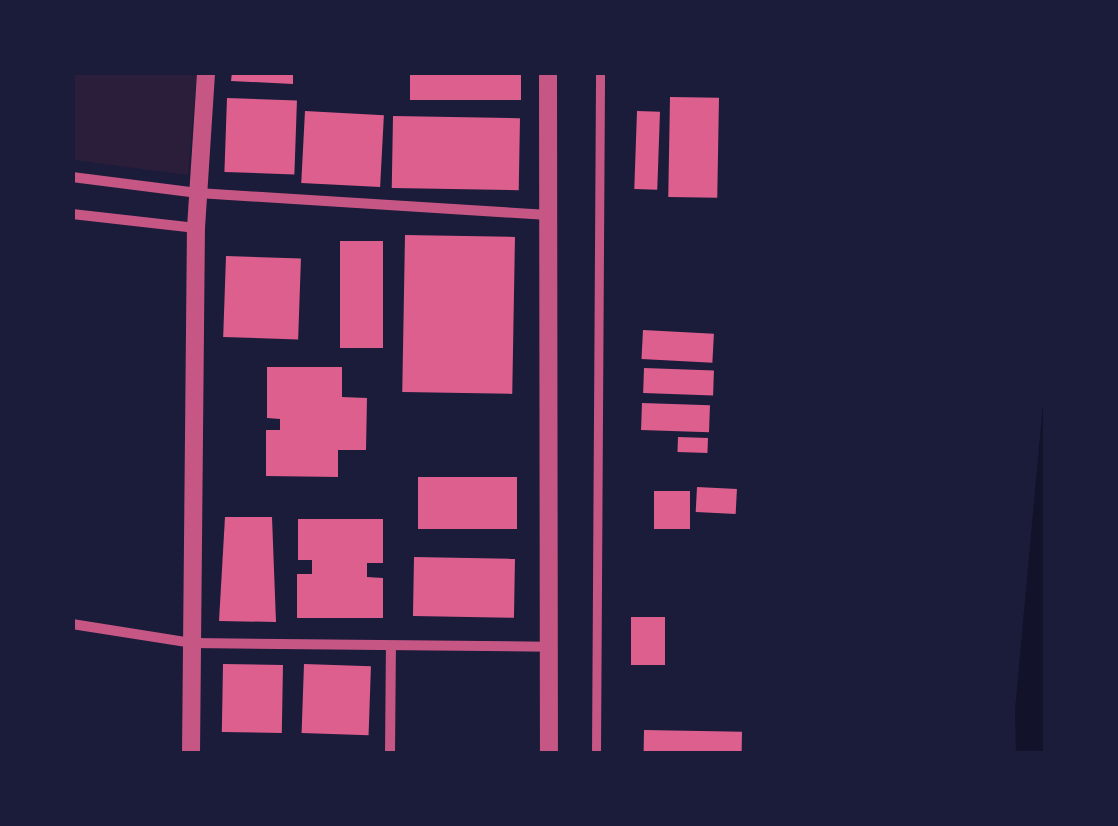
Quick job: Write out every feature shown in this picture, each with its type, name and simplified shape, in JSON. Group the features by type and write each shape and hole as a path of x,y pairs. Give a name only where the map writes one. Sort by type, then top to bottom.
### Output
{"street":[{"path":"191,754 196,228 206,72"},
{"path":"548,72 550,754"},
{"path":"596,754 600,72"},
{"path":"72,177 198,193 548,214"},
{"path":"72,214 196,228"},
{"path":"72,624 192,643 549,647"},
{"path":"390,754 391,646"}],"shaded area":[{"path":"73,72 197,73 188,175 73,160"},
{"path":"1045,382 1045,753 1016,753 1015,710"}],"building":[{"path":"232,72 293,72 293,84 231,81"},
{"path":"410,72 521,72 521,100 410,100"},
{"path":"670,97 719,98 717,198 668,197"},
{"path":"227,98 297,100 294,174 224,172"},
{"path":"305,111 384,115 380,187 301,183"},
{"path":"637,111 660,112 657,190 634,189"},
{"path":"393,116 520,118 519,190 392,188"},
{"path":"405,235 515,237 512,394 402,392"},
{"path":"340,241 383,241 383,348 340,348"},
{"path":"226,256 301,259 298,340 223,337"},
{"path":"643,330 714,334 712,363 641,359"},
{"path":"267,367 342,367 342,397 367,398 366,450 338,450 338,477 266,476 266,430 280,430 280,419 267,418"},
{"path":"644,368 714,370 713,395 643,393"},
{"path":"642,403 710,405 709,432 641,430"},
{"path":"678,437 708,438 707,453 677,452"},
{"path":"418,477 517,477 517,529 418,529"},
{"path":"697,487 737,489 736,514 696,512"},
{"path":"654,491 690,491 690,529 654,529"},
{"path":"225,517 272,517 276,622 219,621"},
{"path":"298,519 383,519 383,563 367,563 367,577 383,578 383,618 297,618 297,574 312,574 312,560 298,560"},
{"path":"414,557 515,559 514,618 413,616"},
{"path":"631,617 665,617 665,665 631,665"},
{"path":"223,664 283,665 282,733 222,732"},
{"path":"304,664 371,666 369,735 302,733"},
{"path":"644,730 742,732 742,754 644,754"}]}
